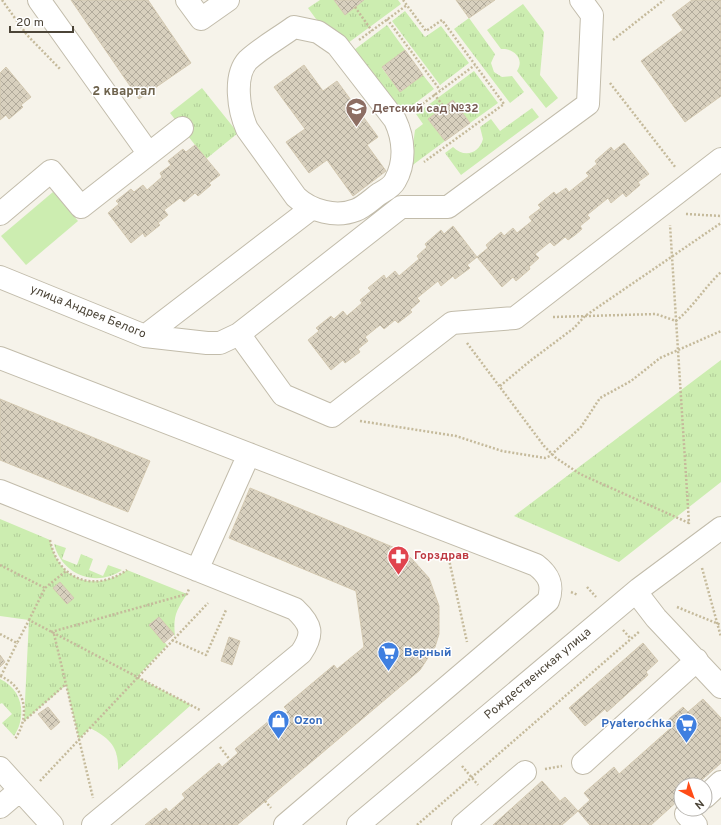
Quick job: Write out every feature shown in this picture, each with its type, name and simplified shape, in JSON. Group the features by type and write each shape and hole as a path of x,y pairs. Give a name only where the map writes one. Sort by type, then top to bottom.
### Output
{"street":[{"path":"39,0 149,154"},
{"path":"188,0 201,19 228,0"},
{"path":"581,0 592,15 590,58"},
{"path":"294,27 318,32 337,45 344,52 396,123 403,144 400,170 395,183 357,210 344,213 312,208 303,204 296,197 248,129 240,107 240,83 247,61 294,27"},
{"name":"улица Андрея Белого","path":"0,277 146,336 207,343 220,343 239,334 401,207 448,207 588,104 590,58"},
{"path":"0,214 51,171 81,207 182,128"},
{"path":"239,334 283,395 332,416 452,323 515,318 669,206 689,184 721,159"},
{"path":"146,336 312,208"},
{"path":"0,358 536,565 545,572 550,582 551,593 548,601 285,825"},
{"path":"197,570 249,454"},
{"path":"0,491 295,609 304,618 310,628 309,641 301,653 96,823"},
{"name":"Рождественская улица","path":"358,825 636,592 721,528"},
{"path":"636,592 656,618 721,687"},
{"path":"583,763 697,660"},
{"path":"0,768 52,825"},
{"path":"463,825 525,772"},
{"path":"713,790 721,782"},
{"path":"0,807 23,793"}],"path":[{"path":"395,183 504,104 442,20 426,31 403,0"},
{"path":"664,0 590,58 689,184"},
{"path":"344,52 407,5"},
{"path":"355,7 372,31"},
{"path":"387,19 440,90"},
{"path":"396,123 475,65"},
{"path":"434,94 444,107"},
{"path":"452,323 552,455 580,474 690,523 669,206 721,216"},
{"path":"500,386 574,328 585,316 721,223"},
{"path":"676,321 691,308 705,288 721,272"},
{"path":"515,318 656,314 676,321"},
{"path":"332,416 456,436 502,450 537,458 546,458 552,455 581,427 600,398 632,381 660,358 721,331"},
{"path":"443,529 472,666"},
{"path":"50,540 57,560 66,570 81,580 93,582 105,581 116,578 127,570"},
{"path":"0,565 45,588"},
{"path":"702,568 721,636"},
{"path":"15,739 22,730 24,721 24,701 14,685 0,676 45,588 66,570"},
{"path":"53,632 187,594 197,570"},
{"path":"23,793 79,739 208,603"},
{"path":"172,640 206,655 226,610"},
{"path":"417,825 656,618"},
{"path":"29,620 220,720"},
{"path":"53,632 79,739 96,823"},
{"path":"0,634 17,643"},
{"path":"24,721 66,684"},
{"path":"448,750 492,800"},
{"path":"525,772 583,763"}],"green space":[{"path":"320,0 334,0 345,14 364,0 398,0 401,4 348,43 316,19 308,8"},
{"path":"523,4 544,32 540,75 558,98 546,108 517,71 520,62 517,55 510,50 501,49 487,30"},
{"path":"405,11 425,37 441,26 469,63 440,85 392,21"},
{"path":"469,18 495,54 491,63 494,72 502,77 512,76 524,92 510,103 454,29"},
{"path":"387,25 405,50 382,68 400,92 423,75 434,89 401,114 354,50"},
{"path":"474,71 498,103 470,123 453,100 428,119 445,141 410,167 415,130 423,124 416,114"},
{"path":"202,88 238,133 206,159 170,113"},
{"path":"532,108 539,117 461,175 445,153 453,147 466,153 475,151 483,139 480,127 491,119 500,131"},
{"path":"53,192 78,221 26,265 1,236"},
{"path":"721,360 721,482 619,562 514,516"},
{"path":"0,519 50,540 54,554 61,565 69,573 79,579 102,581 115,577 127,570 187,594 176,614 174,623 175,636 159,617 149,625 167,645 137,677 191,705 118,770 115,749 103,735 90,728 79,739 66,685 24,721 29,620 0,616"},
{"path":"54,544 66,548 62,559 77,565 81,554 93,559 89,570 103,576 108,565 122,570 102,578 91,578 81,575 72,571 64,564 58,555"},
{"path":"0,679 14,690 20,704 21,720 14,736 2,723 12,714 2,703 0,704"}],"building":[{"path":"71,0 148,0 191,63 139,99"},
{"path":"334,0 364,0 345,15"},
{"path":"456,0 495,0 469,18"},
{"path":"692,0 721,0 721,96 685,122 641,61 683,30 672,15"},
{"path":"405,50 423,75 400,92 382,67"},
{"path":"304,65 323,91 337,81 378,137 367,145 386,171 353,196 327,160 309,173 286,142 305,129 274,87"},
{"path":"6,67 31,97 21,105 23,107 9,119 6,115 0,120 0,73"},
{"path":"453,100 470,123 445,141 428,119"},
{"path":"624,143 649,174 638,182 640,185 626,197 623,193 611,203 608,198 587,215 590,218 580,226 582,229 575,235 568,240 565,237 554,246 550,242 535,254 539,258 529,267 530,269 516,281 513,277 502,287 477,257 488,248 486,245 501,232 504,236 513,228 517,233 532,221 529,217 541,208 538,205 554,192 556,195 566,188 569,192 589,176 586,173 597,164 595,161 611,147 614,151"},
{"path":"195,145 220,175 209,183 211,185 198,196 195,193 184,202 180,198 164,210 168,215 158,223 160,225 145,237 143,233 131,243 108,213 119,204 116,201 131,189 134,192 143,185 147,190 162,177 160,173 171,165 168,161 183,149 186,152"},
{"path":"453,226 477,257 467,265 470,268 455,279 453,276 441,286 438,281 417,298 420,301 410,310 412,312 398,323 395,320 384,329 380,325 365,337 368,341 358,349 360,352 345,363 343,360 331,370 308,340 319,331 316,328 331,316 334,319 343,311 347,316 362,303 360,300 371,291 368,288 384,275 386,279 395,271 399,276 419,259 417,256 427,247 425,244 441,230 444,234"},
{"path":"0,399 150,461 128,512 0,460"},
{"path":"250,488 400,550 412,559 429,578 439,606 439,634 435,647 420,670 237,825 145,825 166,808 169,812 185,798 182,794 219,763 222,767 238,753 235,749 270,720 273,723 288,711 284,707 334,665 337,669 364,647 356,591 229,538"},
{"path":"60,582 74,598 67,604 53,588"},
{"path":"159,617 174,634 164,643 149,625"},
{"path":"229,637 240,641 232,665 221,661"},
{"path":"643,643 658,661 646,672 648,675 607,712 605,709 585,726 569,708"},
{"path":"0,655 5,662 0,667"},
{"name":"Pyaterochka","path":"703,699 721,718 721,763 705,777 673,777 673,805 651,825 590,825 578,811 590,800 584,793 614,767 619,774 673,726 668,720 683,707 688,712"},
{"path":"48,707 60,722 51,730 38,714"},
{"path":"542,781 560,801 565,797 578,811 562,825 493,825"}],"place":[{"name":"Детский сад №32","path":"356,128"},
{"name":"Горздрав","path":"398,576"},
{"name":"Верный","path":"388,672"},
{"name":"Ozon","path":"279,740"},
{"name":"Pyaterochka","path":"687,744"}],"district":[{"name":"2 квартал","path":"124,92"}]}
